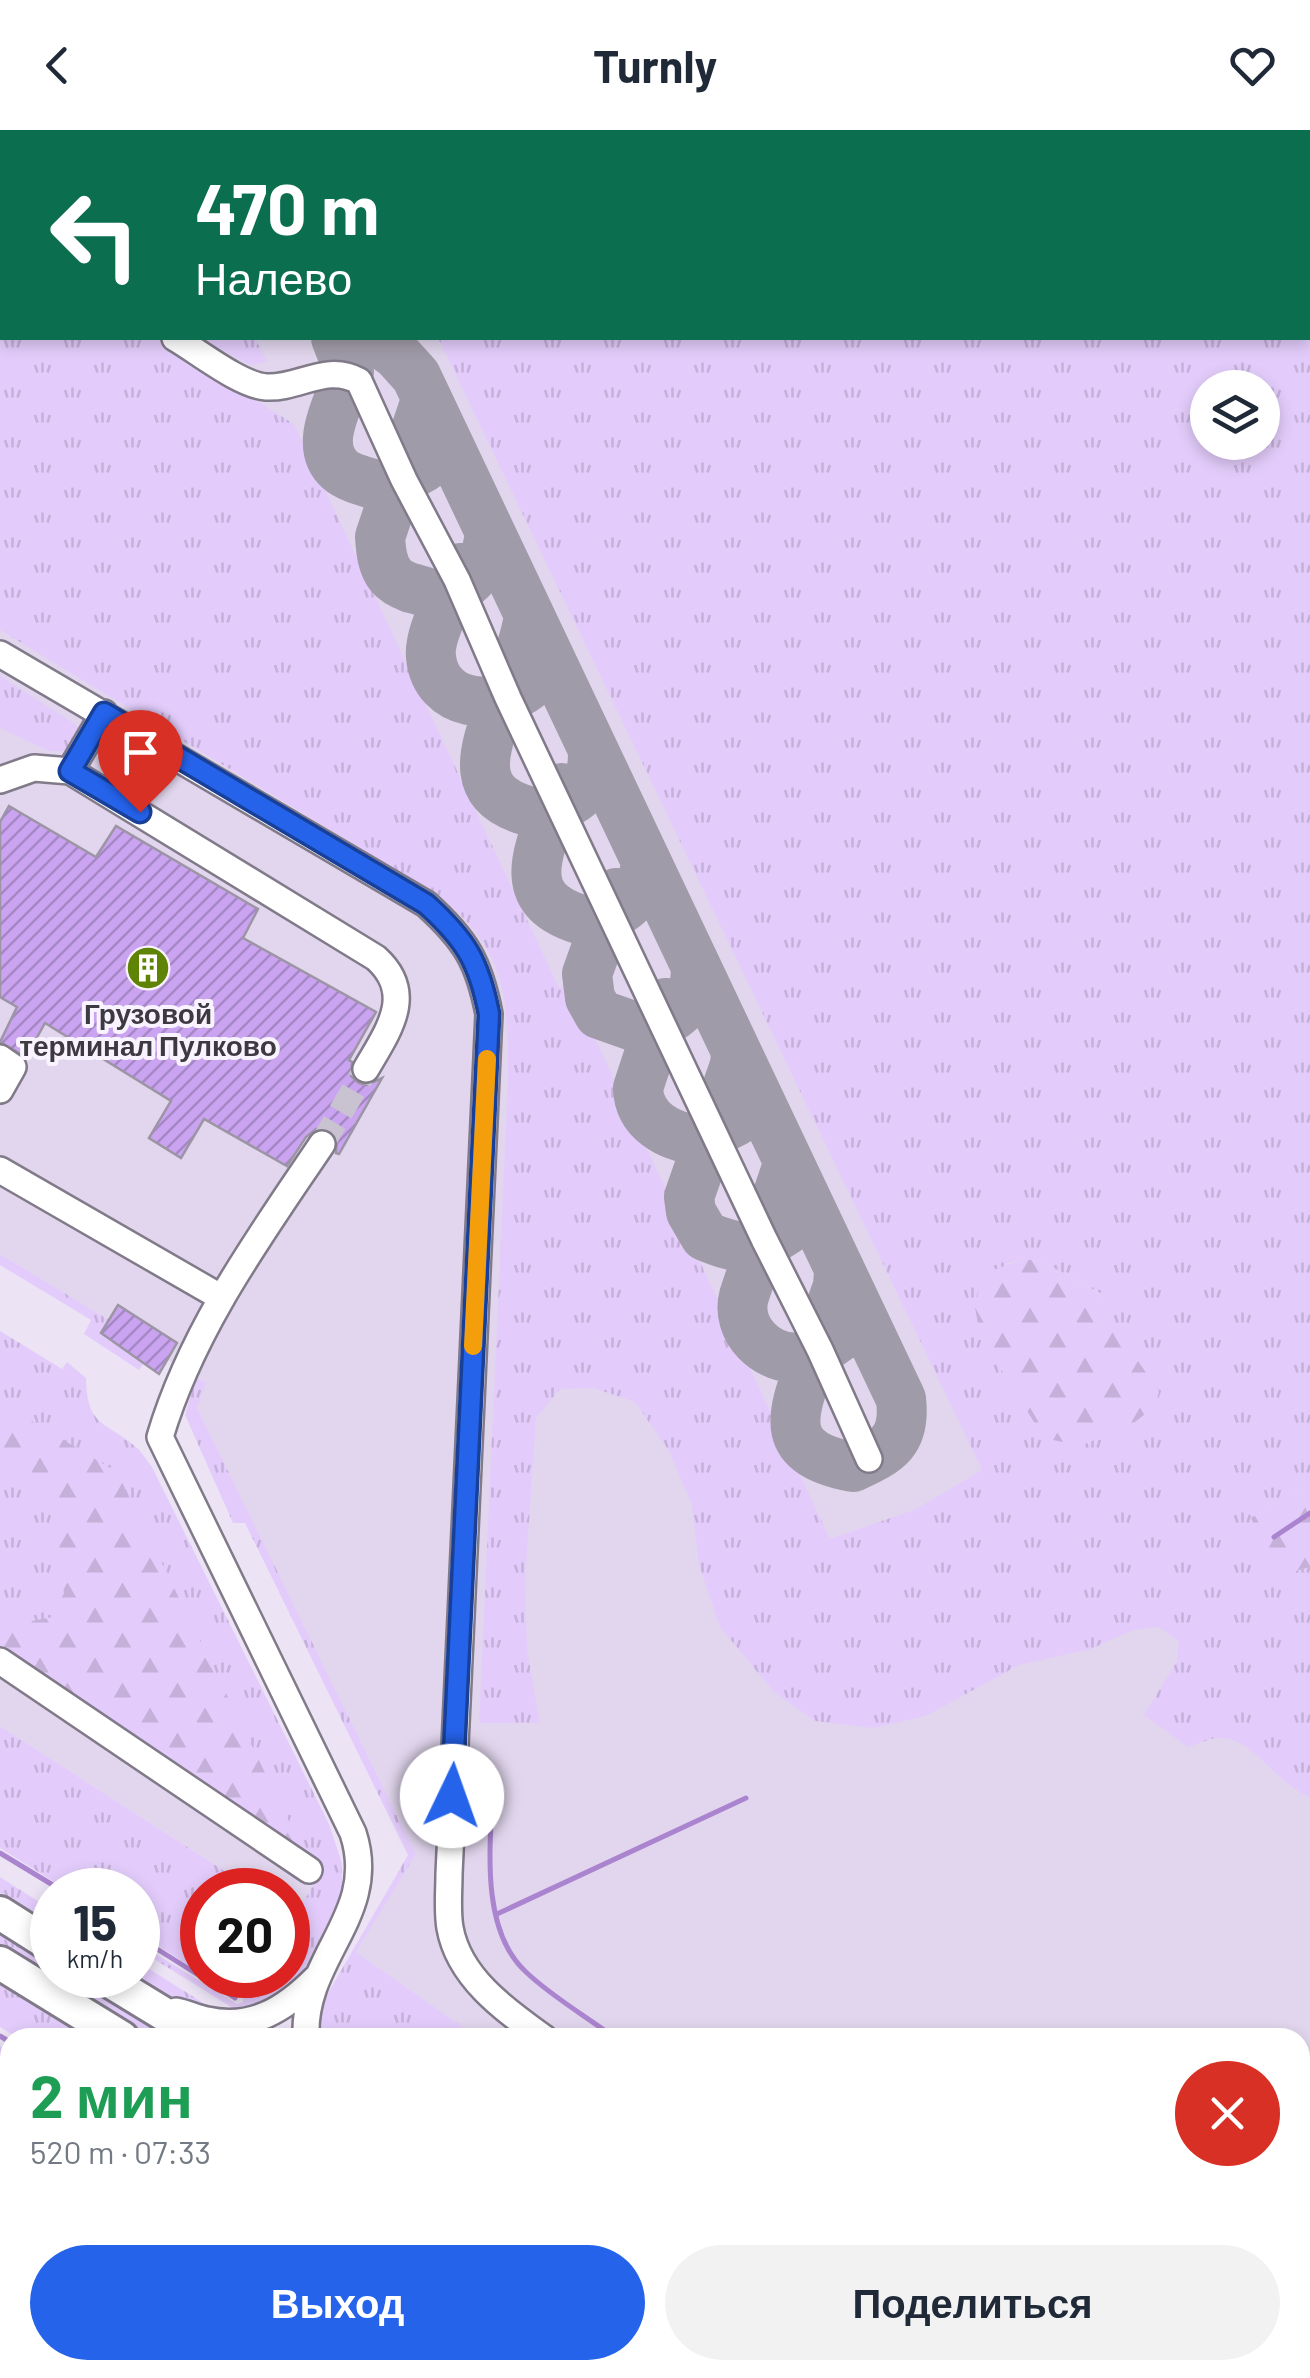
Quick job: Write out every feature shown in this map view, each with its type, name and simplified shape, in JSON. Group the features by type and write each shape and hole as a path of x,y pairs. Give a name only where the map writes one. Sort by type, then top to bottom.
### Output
{"main road":[{"path":"0,1913 30,1932"},
{"path":"0,1963 106,2028"},
{"path":"138,1998 187,2028"}],"street":[{"path":"178,340 253,385 271,388 331,373 359,381 404,480 457,580 508,698 870,1460"},
{"path":"0,654 426,904 455,930 472,954 483,981 489,1014 449,1926 459,1958 476,1980 531,2028"},
{"path":"70,771 104,713"},
{"path":"0,780 34,768 70,771 376,958 388,968 397,984 397,1008 366,1068"},
{"path":"0,1058 13,1067 0,1090"},
{"path":"307,2028 308,1999 315,1978 350,1915 360,1853 354,1833 160,1437 172,1395 222,1298 322,1144"},
{"path":"0,1170 222,1298"},
{"path":"0,1661 306,1868"},
{"path":"149,2005 204,2020 246,2022 276,2011 315,1978"}],"shaded area":[{"path":"0,340 1310,340 1310,2028 464,2028 355,1952 416,1854 196,1407 206,1382 168,1360 177,1342 119,1305 109,1320 0,1254"},
{"path":"0,1398 319,1877 310,1892 310,1868 220,1868 0,1726"}],"green space":[{"path":"0,340 157,340 294,424 559,988 570,985 830,1539 914,1510 982,1470 439,340 1310,340 1310,1482 1251,1518 1288,1573 1310,1567 1310,1797 1231,1739 1207,1740 1188,1747 1144,1715 1177,1661 1179,1641 1159,1627 1133,1630 1091,1649 1019,1665 926,1716 873,1728 815,1721 774,1692 720,1627 699,1565 692,1505 669,1451 635,1402 594,1388 560,1389 536,1418 525,1581 527,1650 540,1723 479,1723 508,1082 507,1026 500,980 480,939 441,897 0,630","holes":["1024,1259 1043,1262 1100,1293 1105,1312 1004,1264"]},
{"path":"204,340 256,340 267,362 250,365"},
{"path":"0,676 75,724 81,738 65,751 49,751 0,728"},
{"path":"0,1254 109,1320 101,1333 144,1362 139,1370 84,1334 91,1320 0,1265"},
{"path":"1024,1259 1043,1262 1100,1294 1105,1312 1159,1392 1155,1406 1135,1422 1081,1446 1044,1438 980,1336 975,1307 982,1274"},
{"path":"0,1331 62,1369 67,1362 86,1378 94,1415 136,1447 152,1467 329,1824 341,1860 343,1887 310,1958 310,1891 318,1877 310,1868 0,1659"},
{"path":"196,1377 206,1382 197,1408 416,1854 356,1952 464,2028 317,2028 319,2011 328,1993 408,1855 245,1523 233,1523 185,1415"},
{"path":"0,1402 117,1472 308,1860 0,1648 0,1614 27,1622 52,1617 64,1593 50,1512 38,1487 0,1457"},
{"path":"1310,1482 1310,1567 1288,1573 1275,1570 1251,1518"},
{"path":"0,1726 220,1868 180,1868 180,1960 160,1947 160,1868 32,1868 0,1848"},
{"path":"0,1877 30,1896 30,1913 0,1893"},
{"path":"0,1931 30,1949 30,1962 0,1944"},
{"path":"160,1957 180,1969 180,1975 160,1963"},
{"path":"160,1976 180,1988 180,1998 195,1998 216,2011 161,1995"},
{"path":"0,1982 75,2028 2,2028"},
{"path":"89,1998 110,1998 160,2028 139,2028"},
{"path":"217,1998 243,2002 243,1998 284,1998 239,2012"}],"building":[{"name":"Грузовой терминал Пулково","path":"9,806 96,857 116,826 258,909 243,938 376,1012 349,1060 351,1076 359,1083 367,1085 382,1078 339,1154 332,1131 316,1129 287,1166 204,1119 181,1158 149,1138 171,1101 45,1023 26,1057 0,1042 17,1007 0,997 0,822"},
{"path":"118,1305 177,1343 159,1374 101,1333"}],"waterway":[{"path":"1274,1537 1310,1513"},
{"path":"494,1769 491,1876 500,1930 510,1953 526,1972 601,2028"},
{"path":"497,1914 746,1798"},
{"path":"0,1853 30,1871"},
{"path":"160,1951 180,1963"}],"taxiway":[{"path":"337,340 349,371 328,435 332,459 349,476 386,488 424,467"},
{"path":"377,340 416,376 901,1399 901,1425 892,1443 853,1467 812,1453 796,1431 798,1400 838,1286 839,1271"},
{"path":"426,400 380,537 386,567 405,586 432,594 445,593 464,585 478,571 488,544"},
{"path":"461,568 433,636 431,657 435,674 455,695 469,700 500,699 528,686"},
{"path":"529,618 486,752 489,784 499,797 516,807 541,814 573,799 586,787 593,753"},
{"path":"562,788 545,832 536,871 539,888 548,902 566,914 594,923 630,902 640,886 646,864"},
{"path":"616,893 587,974 590,998 599,1014 647,1031 682,1008 692,991 696,969"},
{"path":"666,1003 638,1088 644,1110 667,1131 699,1140 736,1121"},
{"path":"736,1053 689,1197 691,1212 705,1236 739,1246 766,1242 788,1229"},
{"path":"788,1164 744,1296 744,1320 756,1341 789,1357 812,1354 838,1338"}],"tunnel":[{"path":"322,1144 366,1069"}],"slow traffic":[{"path":"473,1346 487,1059"}],"place":[{"name":"Грузовой терминал Пулково","path":"148,968"}],"route":[{"path":"140,812 70,771 104,713 426,904 455,930 472,954 483,981 489,1014 452,1796"}]}
